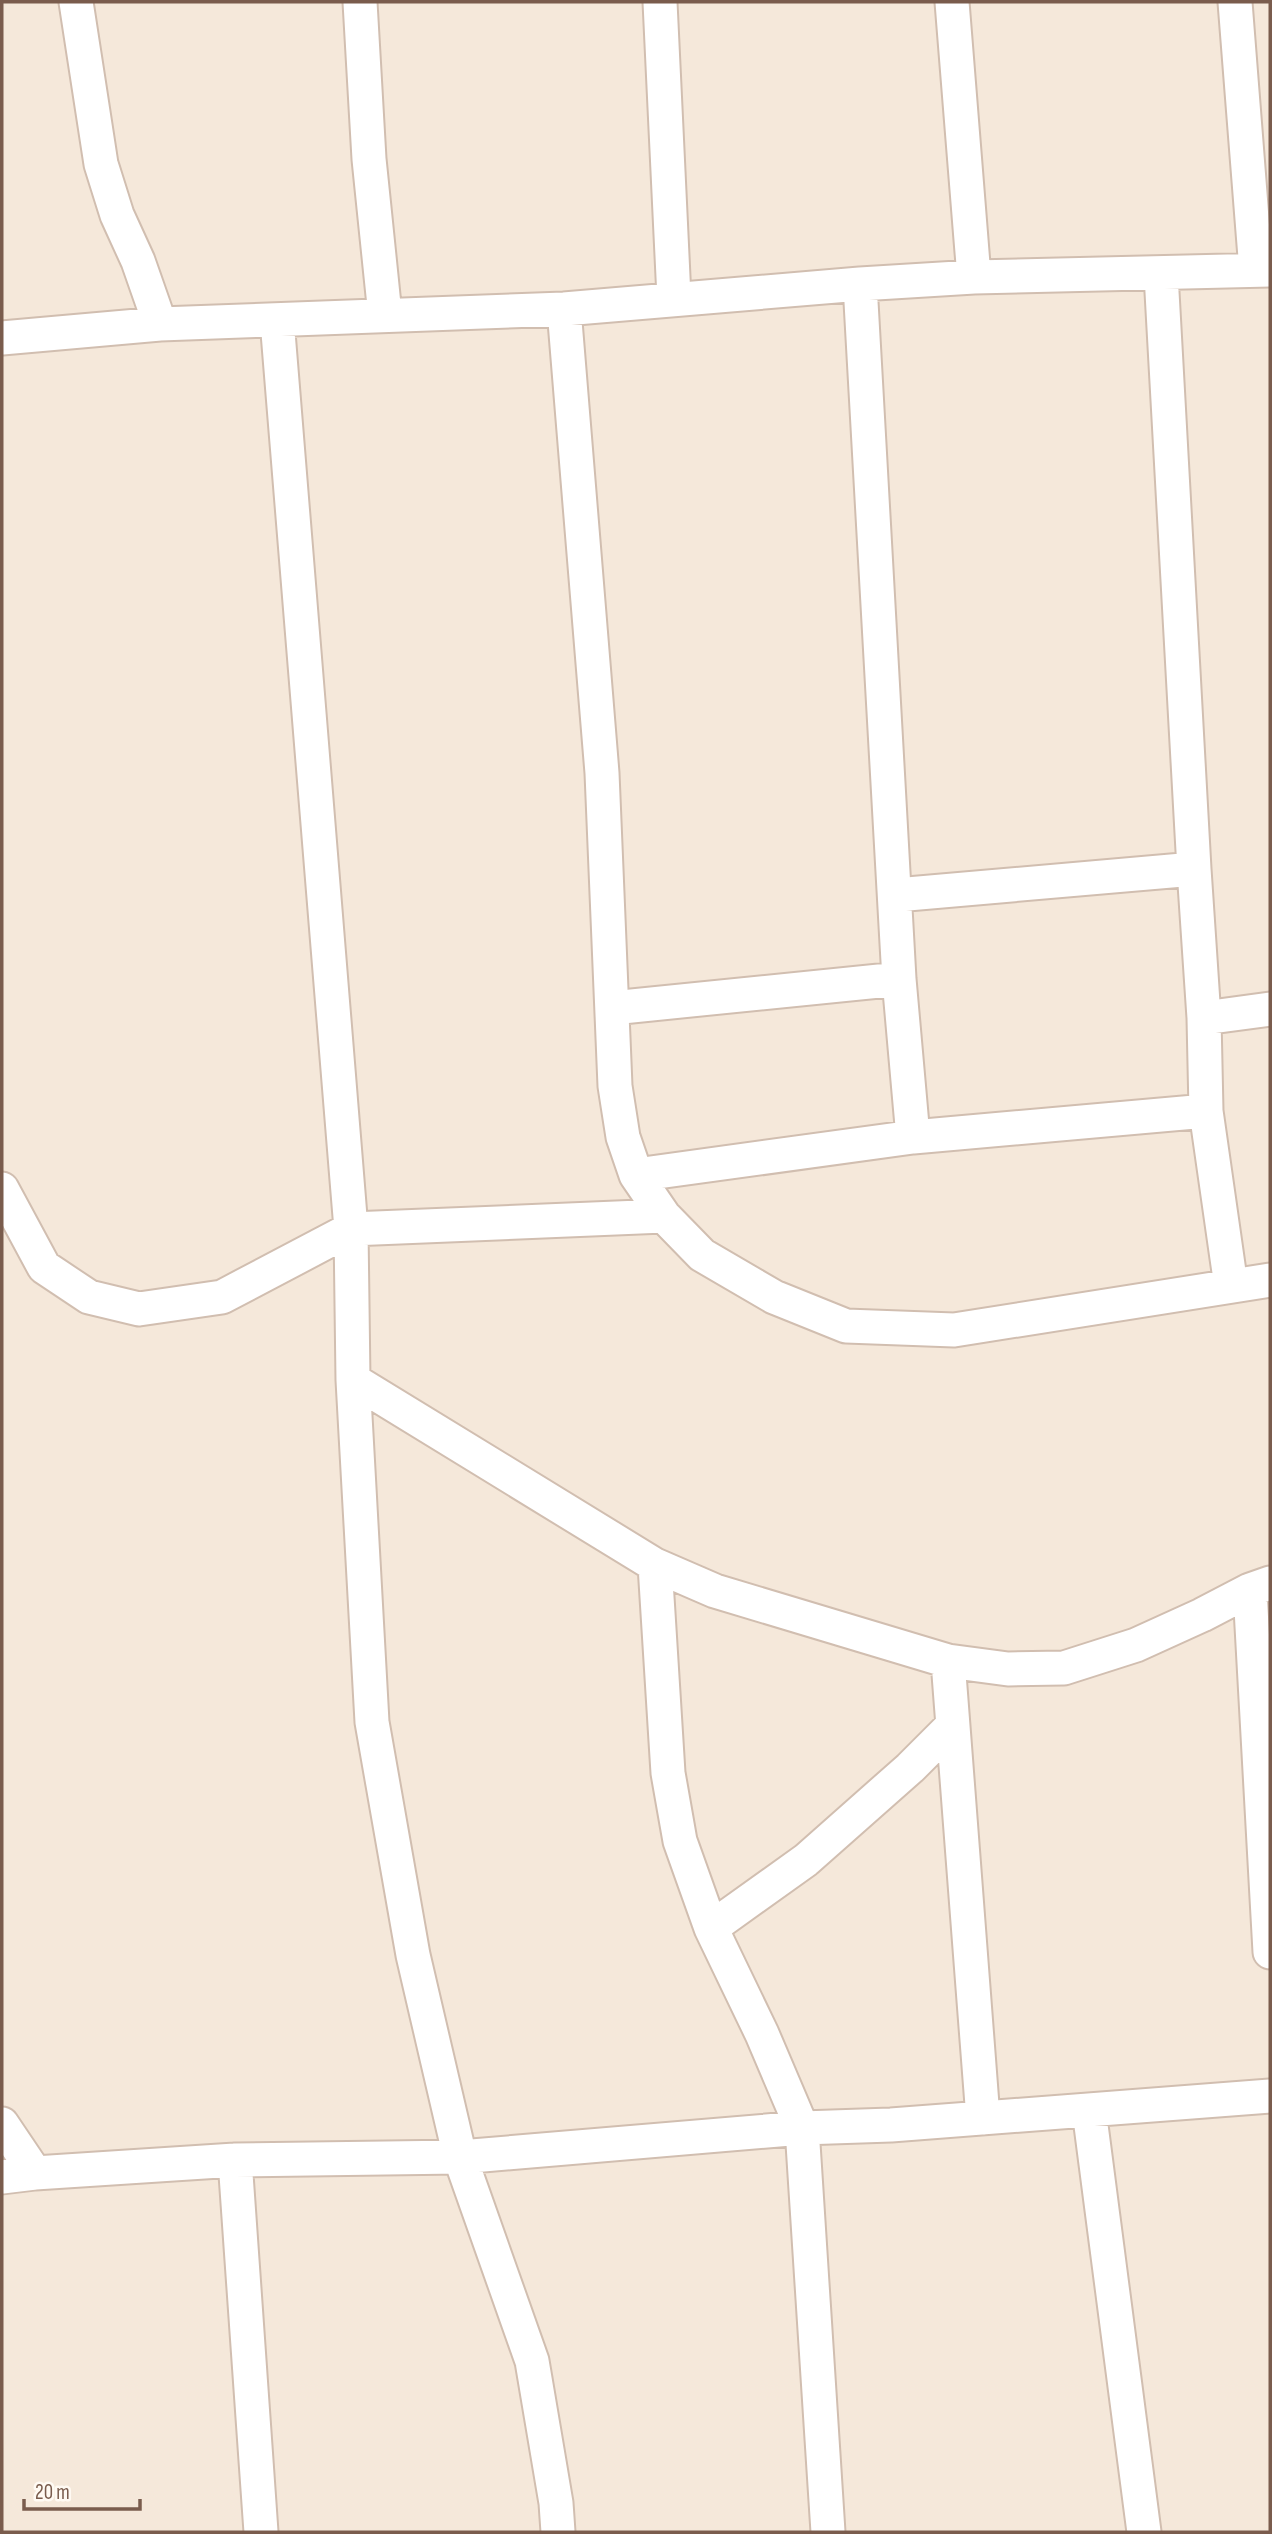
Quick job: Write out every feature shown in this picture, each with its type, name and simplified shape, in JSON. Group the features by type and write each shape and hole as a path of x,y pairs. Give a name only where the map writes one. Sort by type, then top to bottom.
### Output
{"street":[{"path":"76,2 101,164 117,215 138,261 160,324"},
{"path":"360,2 369,159 386,315"},
{"path":"660,2 674,298"},
{"path":"952,2 974,277"},
{"path":"2,338 160,324 564,309 674,298 974,277 1263,270 1235,2"},
{"path":"1161,274 1204,1018 1206,1111 1231,1286"},
{"path":"860,284 899,979 913,1137"},
{"path":"564,309 602,772 617,1099 623,1137 636,1175 664,1216 702,1255 774,1297 846,1326 954,1330 1270,1280"},
{"path":"277,320 351,1229 353,1380 372,1722 413,1955 460,2157 532,2361 556,2503 558,2532"},
{"path":"896,895 1194,869"},
{"path":"612,1008 899,979"},
{"path":"1204,1018 1270,1009"},
{"path":"636,1175 913,1137 1206,1111"},
{"path":"2,1189 44,1267 89,1297 139,1309 222,1297 351,1229 664,1216"},
{"path":"353,1380 655,1565 715,1591 948,1661 1009,1669 1063,1668 1136,1645 1260,1586 1270,1952"},
{"path":"655,1565 668,1773 680,1841 711,1928 762,2034 802,2129 828,2532"},
{"path":"948,1661 983,2118"},
{"path":"711,1928 806,1860 910,1768 951,1727"},
{"path":"2,2177 235,2160 460,2157 802,2129 891,2125 1270,2096"},
{"path":"1089,2110 1144,2532"},
{"path":"2,2124 35,2173"},
{"path":"235,2160 261,2532"}],"shaded area":[{"path":"2,2 1270,2 1270,2532 2,2532"}]}
